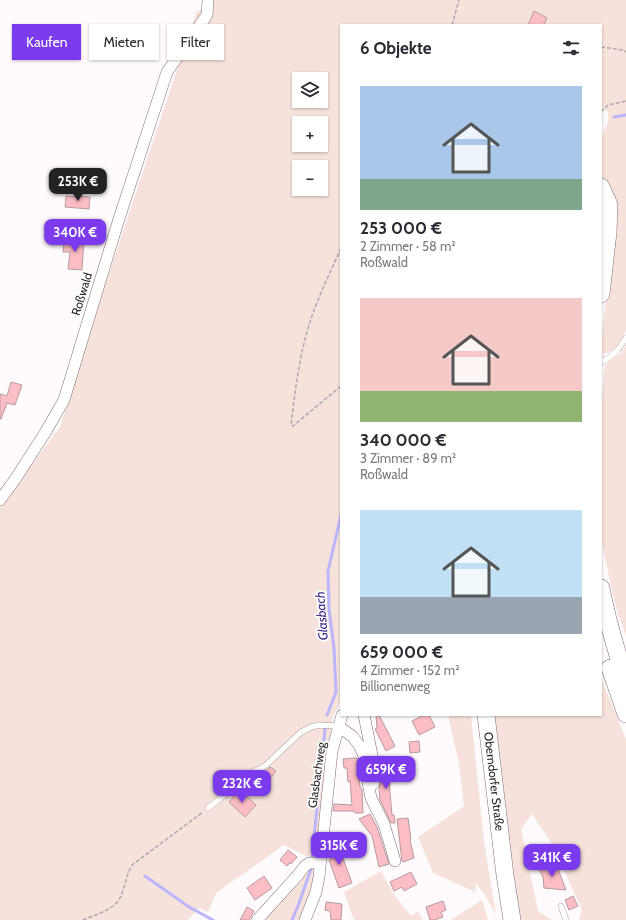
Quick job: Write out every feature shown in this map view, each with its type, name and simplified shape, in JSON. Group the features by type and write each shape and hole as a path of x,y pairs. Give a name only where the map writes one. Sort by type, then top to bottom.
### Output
{"main road":[{"path":"602,189 609,205 608,232 602,285"},
{"path":"602,593 612,638 626,681"},
{"path":"602,639 626,714"},
{"name":"Oberndorfer Straße","path":"476,716 502,920"},
{"name":"Oberndorfer Straße","path":"486,716 504,875 512,920"}],"street":[{"name":"Roßwald","path":"0,500 45,433 64,400 114,236 167,72 207,15 208,0"},
{"name":"Glasbachweg","path":"306,920 316,892 332,751 342,716"},
{"path":"364,716 374,774 374,783 369,787"},
{"path":"338,726 352,736 359,745 364,756 371,798 386,830 395,861"},
{"path":"257,920 298,876 308,863 320,863"}],"lane":[{"path":"602,362 610,358 619,350 626,338"},
{"name":"Glasbachweg","path":"208,808 238,786 255,771 265,766 300,733 311,727 319,725 338,726"},
{"path":"561,906 566,920"}],"path":[{"path":"452,24 459,0"},
{"path":"602,47 623,50 626,52"},
{"path":"602,111 608,105 626,101"},
{"path":"340,250 309,325 297,378 290,425 293,426 340,387"},
{"path":"83,920 114,905 120,898 132,865 208,808"}],"shaded area":[{"path":"212,0 626,0 626,330 622,339 614,349 602,354 602,335 614,231 609,187 602,178 602,136 608,122 608,112 602,109 602,24 340,24 340,703 332,719 318,857 308,857 284,845 216,893 208,912 199,908 187,920 0,920 0,507 60,427 96,312 180,60 224,60 224,24 192,24 196,13"},
{"path":"626,345 626,636 616,608 602,545 602,399 605,365 621,353"},
{"path":"602,680 626,739 626,920 579,920 582,910 552,844 532,814 521,829 538,911 552,920 520,920 494,716 602,716"},
{"path":"448,716 471,716 484,842 496,915 485,895 476,883 475,892 433,873 418,837 464,806 459,764"},
{"path":"314,868 309,895 299,920 261,920 306,870"},
{"path":"381,871 393,893 411,916 418,911 423,920 355,920 344,892"},
{"path":"482,900 488,920 451,920"}],"building":[{"path":"534,11 547,18 544,24 528,24"},
{"path":"66,196 90,197 89,209 65,207"},
{"path":"64,238 84,240 82,270 68,269 70,252 63,252"},
{"path":"11,382 22,385 15,405 7,403 0,419 0,394 7,396"},
{"path":"376,716 380,716 395,746 386,751 375,729 377,728"},
{"path":"422,716 430,716 435,727 419,735 412,721"},
{"path":"419,741 420,752 410,753 409,742"},
{"path":"357,758 360,787 362,789 363,813 355,813 353,811 333,811 334,804 352,805 350,781 348,782 347,768 344,768 343,759"},
{"path":"379,759 387,759 392,815 394,815 395,823 391,823 380,800 379,788 381,782"},
{"path":"270,767 276,771 268,781 262,777"},
{"path":"240,790 256,805 245,817 229,802"},
{"path":"370,814 377,827 389,864 379,867 372,836 359,819"},
{"path":"408,818 410,840 414,858 403,862 397,819"},
{"path":"337,842 352,883 339,888 329,860 332,859 329,851 329,845"},
{"path":"288,850 297,857 287,866 280,860"},
{"path":"544,862 547,868 553,866 555,870 558,869 566,890 544,888 543,877 539,869"},
{"path":"411,872 417,884 404,891 402,887 394,891 390,882"},
{"path":"264,876 272,888 255,900 247,888"},
{"path":"573,896 578,906 569,910 565,900"},
{"path":"443,901 446,910 441,912 443,917 430,920 426,907"},
{"path":"326,902 342,904 341,920 331,920 330,911 325,910"},
{"path":"247,907 254,911 249,920 240,920"}],"waterway":[{"name":"Glasbach","path":"614,117 626,115"},
{"name":"Glasbach","path":"327,715 336,692 334,648 329,609 328,571 340,519"},
{"name":"Glasbach","path":"312,857 325,729"},
{"name":"Glasbach","path":"292,920 311,869"},
{"path":"145,876 189,907 213,920"}]}
